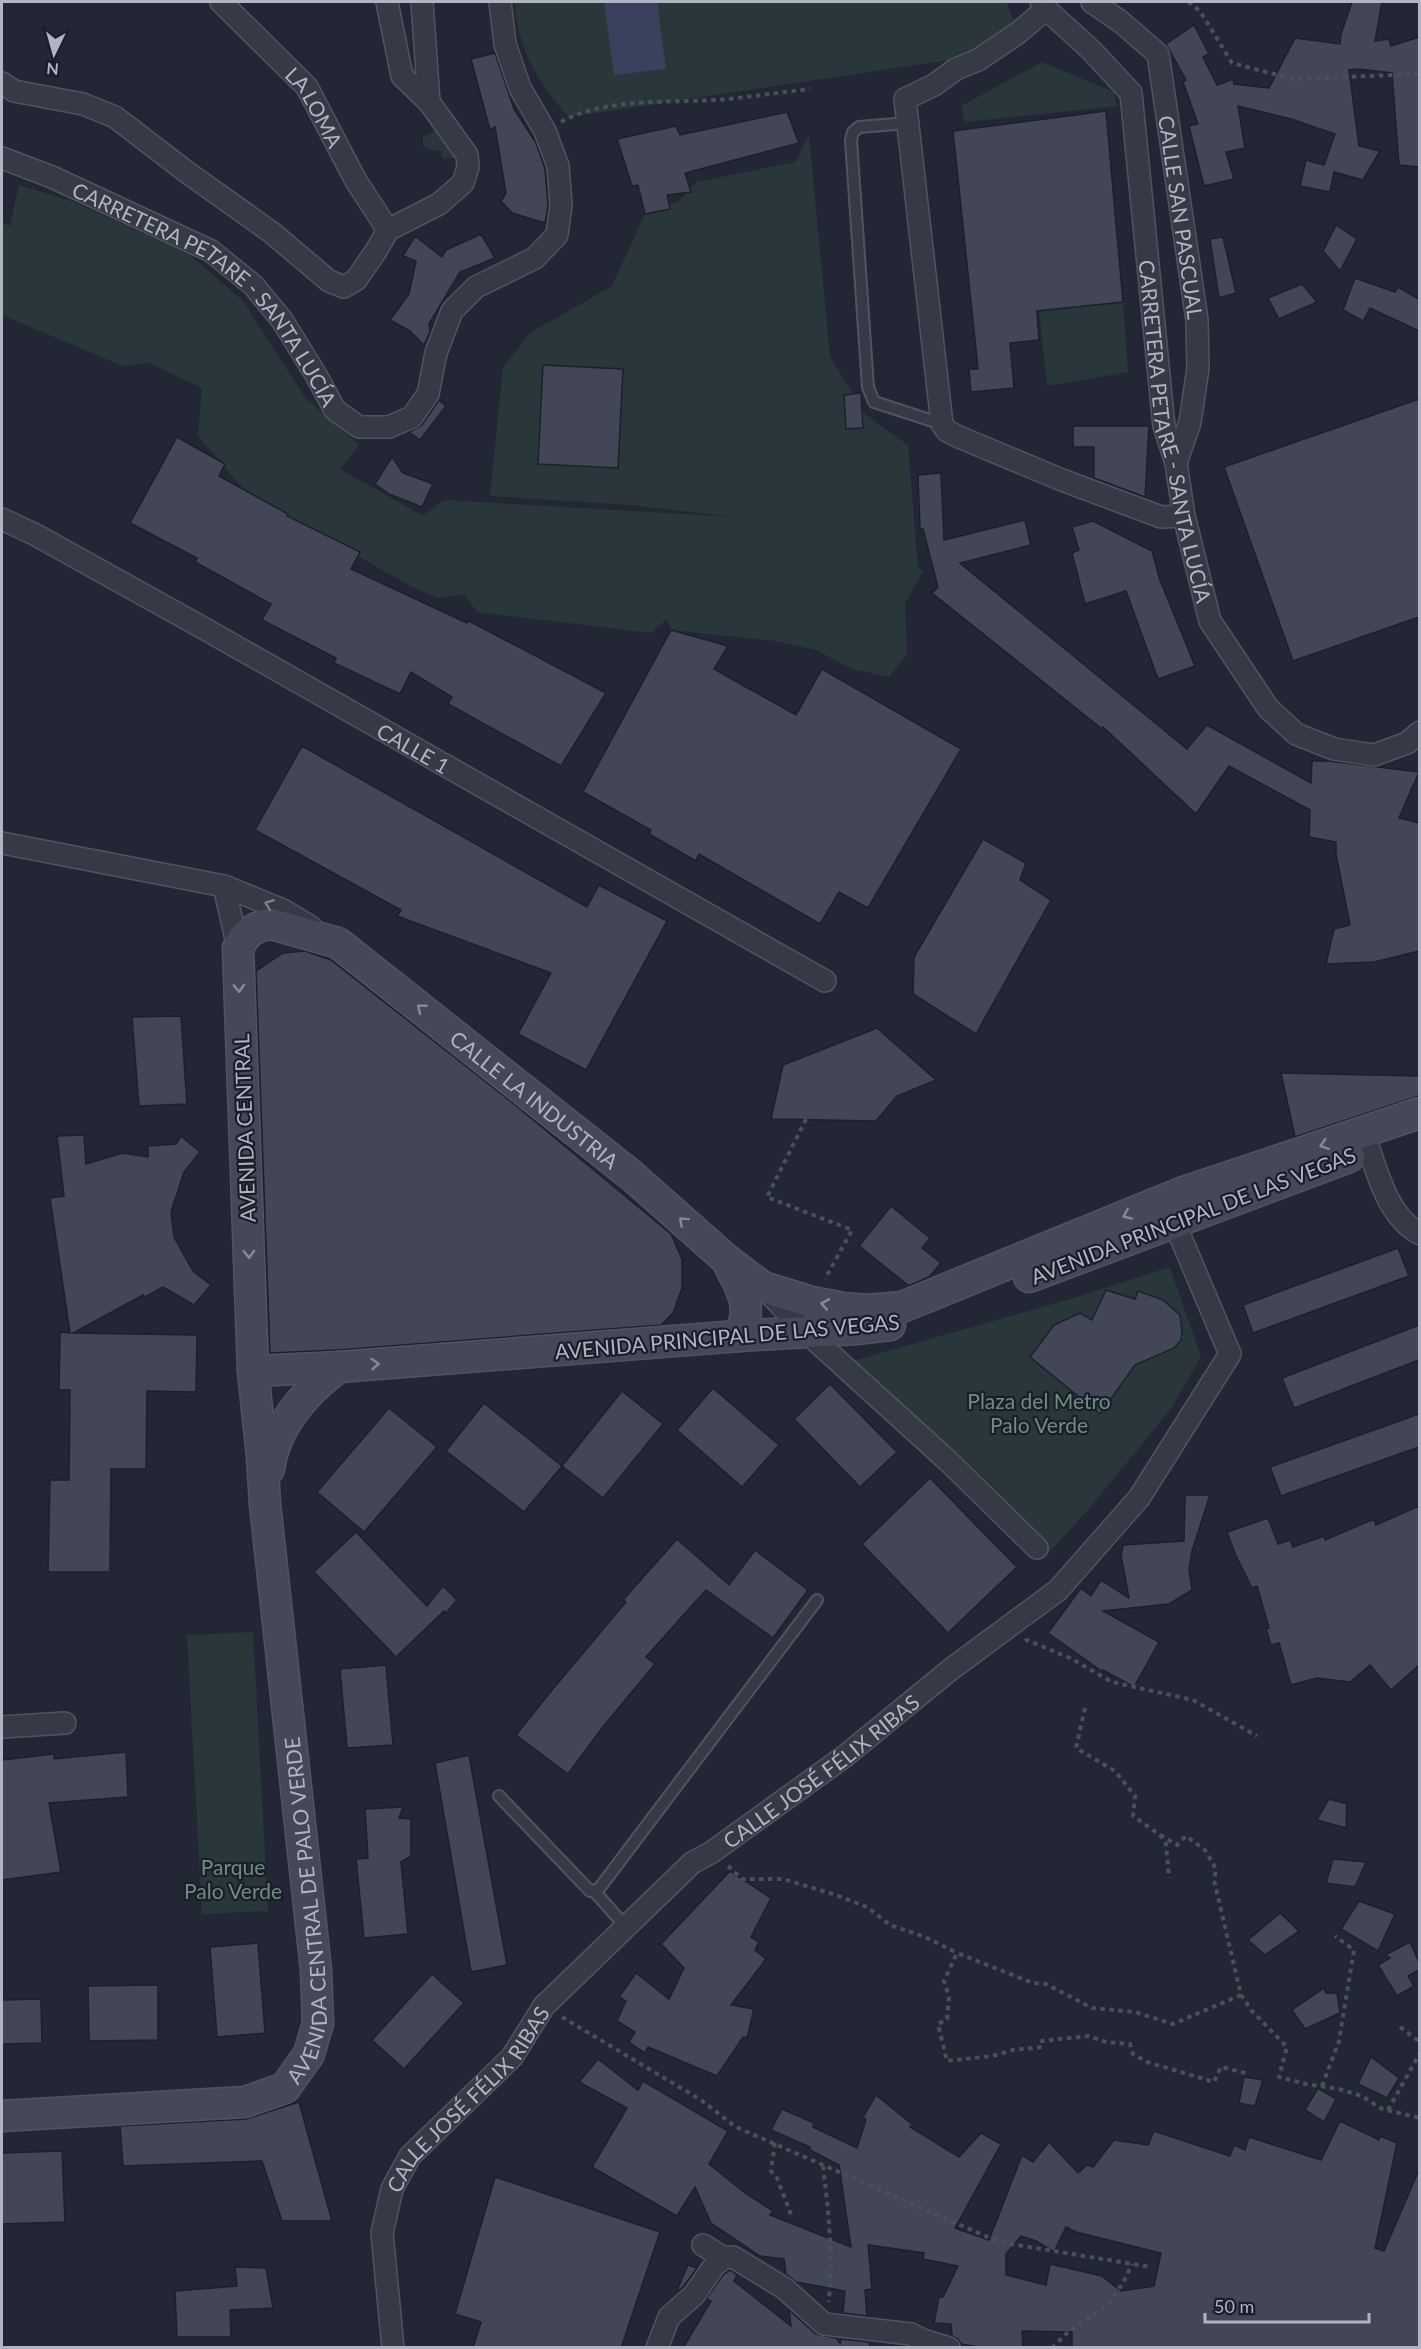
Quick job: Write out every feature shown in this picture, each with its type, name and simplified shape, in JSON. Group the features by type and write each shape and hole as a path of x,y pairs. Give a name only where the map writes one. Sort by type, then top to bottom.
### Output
{"street":[{"name":"LA LOMA","path":"221,2 307,87 356,181 388,230"},
{"path":"2,83 14,91 83,104 115,117 271,232 329,281 344,287 356,280 388,230 439,204 463,183 468,167 467,155 429,102 402,76 387,2"},
{"path":"422,2 429,102"},
{"name":"CARRETERA PETARE - SANTA LUCÍA","path":"2,158 52,177 211,251 253,285 282,321 335,410 359,427 389,427 412,417 428,394 436,353 452,311 476,287 536,258 557,235 561,205 558,166 545,131 520,88 508,55 500,2"},
{"name":"CALLE SAN PASCUAL","path":"1092,2 1121,22 1158,54 1197,320 1198,368 1195,390 1190,422 1176,463"},
{"path":"1044,5 1018,33 978,60 956,69 933,85 905,99 942,424 959,437 1062,480 1161,517 1184,516"},
{"name":"CARRETERA PETARE - SANTA LUCÍA","path":"1044,5 1131,93 1164,426 1176,463 1184,516 1210,621 1268,708 1296,734 1334,749 1374,755 1407,743 1419,732"},
{"name":"CALLE 1","path":"2,519 36,535 206,629 825,981"},
{"name":"CALLE LA INDUSTRIA","path":"2,843 224,886 283,910 338,943 632,1175 727,1260 763,1287 805,1331 948,1461 1037,1548"},
{"name":"AVENIDA CENTRAL","path":"224,886 238,948 253,1371"},
{"name":"CALLE LA INDUSTRIA","path":"238,948 244,936 250,931 271,924 338,943"},
{"name":"AVENIDA PRINCIPAL DE LAS VEGAS","path":"763,1287 812,1302 868,1310 902,1307 1181,1193 1419,1113"},
{"name":"AVENIDA PRINCIPAL DE LAS VEGAS","path":"253,1371 739,1335 856,1329 904,1323 1419,1132"},
{"path":"1369,1149 1382,1187 1394,1209 1411,1230 1419,1234"},
{"path":"1175,1224 1181,1193"},
{"name":"CALLE JOSÉ FÉLIX RIBAS","path":"393,2348 382,2233 392,2189 410,2156 512,2057 544,2006 692,1863 712,1852 845,1756 950,1670 1058,1590 1139,1498 1230,1354 1175,1224"},
{"name":"CALLE LA INDUSTRIA","path":"727,1260 745,1298 746,1322 739,1335"},
{"path":"265,1504 272,1452 286,1421 301,1400 339,1366"},
{"name":"AVENIDA CENTRAL DE PALO VERDE","path":"2,2116 245,2102 285,2088 309,2054 318,2023 316,1970 265,1504 253,1371"},
{"path":"2,1727 65,1723"},
{"path":"703,2245 724,2258"},
{"path":"657,2348 669,2317 694,2295 714,2266 724,2258 733,2257 784,2288 824,2324 911,2334 949,2348"}],"lane":[{"path":"908,123 860,127 853,132 851,140 868,387 874,402 942,424"},
{"path":"594,1891 612,1871 817,1600"},
{"path":"499,1797 590,1891 594,1891 626,1927"}],"path":[{"path":"1188,2 1200,11 1232,63 1293,79 1419,74"},
{"path":"545,131 569,117 621,105 728,99 810,88"},
{"path":"806,1119 767,1197 852,1230 812,1302"},
{"path":"1016,1644 1027,1640 1070,1658 1112,1682 1193,1700 1257,1736"},
{"path":"1086,1708 1076,1748 1115,1771 1134,1796 1133,1816 1177,1845 1186,1836 1205,1850 1216,1869 1214,1880 1240,1995 1252,2011 1287,2047 1279,2077 1362,2096 1382,2109 1419,2118"},
{"path":"1160,1835 1166,1844 1169,1878"},
{"path":"712,1852 742,1879 783,1879 836,1895 867,1907 890,1924 1033,1983 1046,1984 1092,2008 1135,2012 1173,2024 1240,1995"},
{"path":"1322,2086 1339,2041 1354,1950 1335,1936"},
{"path":"957,1953 944,1981 949,1997 947,2019 938,2024 947,2061 1042,2047 1042,2041 1089,2036 1106,2042 1130,2044 1133,2054 1147,2062 1214,2082 1221,2067 1249,2074"},
{"path":"544,2006 701,2100 736,2127 999,2242 1151,2267"},
{"path":"1400,2027 1419,2042"},
{"path":"1388,2110 1419,2053"},
{"path":"1413,2061 1419,2067"},
{"path":"775,2143 771,2171 777,2178 792,2217"},
{"path":"823,2165 828,2209 831,2325"},
{"path":"1052,2348 1068,2332 1108,2304 1123,2283 1132,2264"}],"green space":[{"path":"515,2 1007,2 1016,29 976,56 569,117 548,92 531,64 520,34"},
{"path":"1042,62 1114,92 1117,106 965,122 961,106"},
{"path":"440,128 466,154 443,159 441,151 423,146 423,137"},
{"path":"809,135 830,357 866,415 908,445 918,568 923,571 905,604 907,654 889,677 852,669 816,650 776,641 671,630 667,619 651,633 477,612 464,594 438,598 410,586 245,491 198,436 202,388 147,362 125,367 2,315 2,223 10,226 19,185 74,202 189,254 243,301 306,399 359,445 340,469 423,516 444,500 736,517 629,505 490,496 503,368 530,333 612,286 645,214 677,202 697,182 795,162"},
{"path":"1123,302 1128,372 1047,386 1039,311"},
{"name":"Plaza del Metro Palo Verde","path":"1170,1267 1201,1357 1172,1407 1094,1503 1046,1556 924,1442 849,1362 1074,1298"},
{"name":"Parque Palo Verde","path":"253,1632 268,1911 202,1914 187,1635"}],"water":[{"path":"604,2 657,2 666,69 614,75"}],"building":[{"path":"1352,2 1382,2 1375,41 1389,39 1391,46 1419,37 1419,167 1399,165 1392,73 1358,69 1349,70 1359,146 1380,151 1363,180 1334,172 1330,192 1300,186 1306,160 1324,165 1335,134 1291,119 1238,106 1245,148 1226,152 1234,179 1204,186 1189,126 1198,124 1183,82 1186,80 1166,44 1194,25 1209,54 1203,57 1217,85 1233,79 1234,84 1269,88 1295,38 1340,44"},
{"path":"495,53 514,109 536,143 545,169 548,205 545,223 512,213 501,201 506,193 495,127 490,130 471,59"},
{"path":"1106,111 1123,302 1037,311 1039,340 1010,343 1014,388 971,392 969,369 978,369 953,131"},
{"path":"787,112 799,143 685,173 691,192 667,195 670,209 645,214 638,185 632,186 617,139 676,126 680,135"},
{"path":"1336,225 1357,239 1340,271 1323,251"},
{"path":"481,234 495,258 460,272 429,324 430,332 424,345 410,331 390,320 409,294 416,261 403,256 415,236 442,257 446,250"},
{"path":"1223,237 1236,293 1219,298 1210,239"},
{"path":"1355,278 1395,292 1398,287 1419,299 1419,331 1370,308 1363,321 1343,310"},
{"path":"1302,284 1317,302 1279,319 1268,298"},
{"path":"543,365 623,369 618,468 538,464"},
{"path":"861,393 863,428 846,429 844,395"},
{"path":"1419,399 1419,617 1293,661 1224,467"},
{"path":"439,400 446,406 420,440 409,432 422,425"},
{"path":"1073,426 1149,426 1145,497 1094,478 1094,447 1073,447"},
{"path":"177,437 225,464 219,476 288,514 287,516 360,552 351,569 467,623 469,621 606,693 561,766 448,704 452,697 411,672 400,694 334,663 336,658 262,620 271,604 195,562 197,558 130,523"},
{"path":"392,457 403,473 433,484 422,507 389,494 375,484"},
{"path":"941,473 944,540 1025,520 1031,545 960,563 1187,749 1207,725 1311,783 1312,761 1419,772 1399,818 1419,823 1419,951 1374,962 1326,964 1334,929 1350,925 1336,854 1336,842 1309,837 1310,810 1229,766 1196,814 1103,727 1102,729 932,593 938,587 923,529 920,529 918,475"},
{"path":"1093,521 1152,551 1160,580 1195,666 1158,679 1126,591 1085,604 1072,553 1079,550 1072,527"},
{"path":"671,630 728,646 714,669 796,715 822,669 961,749 868,908 839,892 820,924 699,854 696,861 649,834 651,830 583,792"},
{"path":"302,746 587,907 599,885 667,921 586,1070 518,1034 551,973 397,916 401,910 255,830"},
{"path":"983,839 1026,863 1020,880 1051,900 976,1034 913,994 914,957"},
{"path":"305,951 331,960 514,1104 671,1234 682,1259 682,1288 673,1313 661,1325 338,1350 270,1353 256,971 283,953"},
{"path":"181,1016 187,1104 139,1106 132,1017"},
{"path":"877,1028 936,1080 897,1096 876,1121 771,1119 783,1065"},
{"path":"1281,1073 1419,1076 1419,1096 1295,1137"},
{"path":"84,1135 86,1164 122,1153 148,1157 148,1146 176,1144 181,1136 200,1152 184,1172 171,1212 174,1237 193,1271 211,1285 194,1305 163,1287 145,1297 143,1295 73,1333 197,1335 196,1392 147,1391 146,1469 111,1469 110,1572 48,1572 50,1480 69,1480 70,1390 59,1390 60,1332 70,1333 50,1198 64,1196 57,1136"},
{"path":"891,1206 930,1238 922,1248 941,1263 929,1277 909,1286 859,1246"},
{"path":"1398,1248 1409,1276 1253,1333 1243,1305"},
{"path":"1106,1290 1135,1299 1138,1291 1163,1300 1180,1315 1182,1331 1181,1340 1174,1348 1135,1365 1100,1414 1030,1357 1054,1325 1080,1313 1092,1320"},
{"path":"1419,1325 1419,1360 1294,1408 1282,1378"},
{"path":"830,1384 897,1452 860,1487 794,1419"},
{"path":"713,1388 779,1445 742,1487 677,1430"},
{"path":"622,1391 663,1424 603,1498 562,1466"},
{"path":"484,1403 562,1466 524,1512 446,1451"},
{"path":"389,1408 437,1447 364,1532 317,1492"},
{"path":"1419,1414 1419,1447 1281,1496 1270,1467"},
{"path":"930,1478 1017,1567 948,1633 862,1544"},
{"path":"1185,1495 1210,1495 1192,1551 1189,1570 1192,1590 1169,1604 1103,1611 1159,1642 1134,1687 1103,1670 1103,1672 1048,1633 1081,1588 1091,1596 1101,1580 1129,1598 1121,1555 1123,1545 1184,1541"},
{"path":"1419,1506 1419,1665 1391,1690 1370,1665 1350,1682 1317,1678 1291,1685 1279,1643 1271,1645 1266,1629 1269,1628 1257,1586 1252,1588 1227,1532 1268,1518 1278,1544 1290,1540 1293,1547 1324,1536 1325,1540 1374,1519 1376,1525"},
{"path":"356,1532 427,1606 443,1586 457,1600 446,1613 444,1611 396,1657 314,1572"},
{"path":"677,1539 729,1585 755,1550 808,1590 773,1638 706,1590 646,1657 655,1664 602,1728 568,1774 516,1735 626,1602 623,1600"},
{"path":"386,1665 393,1745 347,1748 340,1669"},
{"path":"126,1752 128,1797 49,1803 61,1872 2,1880 2,1760 54,1754 54,1759"},
{"path":"469,1755 507,1965 471,1972 435,1763"},
{"path":"1329,1799 1347,1804 1346,1828 1317,1820"},
{"path":"403,1807 399,1818 411,1819 411,1856 401,1862 408,1934 364,1938 356,1859 368,1858 365,1809"},
{"path":"1333,1859 1366,1862 1355,1887 1326,1883"},
{"path":"730,1871 771,1898 751,1937 759,1942 755,1950 766,1959 731,2005 754,2009 747,2038 743,2037 717,2076 648,2047 645,2053 629,2042 635,2032 617,2021 626,2001 619,1997 636,1973 669,1999 684,1968 661,1944"},
{"path":"1359,1901 1395,1914 1378,1951 1341,1929"},
{"path":"1280,1913 1299,1931 1265,1955 1248,1940"},
{"path":"1410,1942 1419,1962 1419,1970 1408,1976 1414,1986 1397,1996 1378,1965 1390,1958 1385,1955"},
{"path":"258,1943 265,2033 217,2037 210,1947"},
{"path":"432,1974 464,2003 404,2069 372,2040"},
{"path":"158,1985 158,2040 89,2041 88,1986"},
{"path":"1324,1988 1326,1993 1337,1993 1340,2013 1305,2029 1292,2010"},
{"path":"41,1999 42,2043 2,2044 2,2000"},
{"path":"1371,2057 1399,2078 1387,2098 1358,2084"},
{"path":"598,2059 638,2090 643,2081 728,2131 709,2164 745,2193 773,2211 770,2215 851,2247 839,2165 810,2150 810,2147 771,2130 782,2109 814,2123 813,2127 857,2148 866,2120 863,2117 876,2095 913,2125 910,2127 959,2157 981,2133 1001,2144 955,2228 989,2240 1022,2155 1033,2162 1049,2142 1078,2173 1087,2165 1093,2167 1114,2140 1148,2145 1154,2131 1230,2156 1234,2145 1245,2150 1249,2137 1321,2160 1340,2121 1379,2140 1380,2136 1397,2143 1375,2248 1384,2251 1419,2170 1419,2348 1072,2348 1072,2332 1022,2331 1023,2348 985,2348 961,2344 952,2336 951,2324 934,2323 939,2297 943,2297 958,2266 923,2259 924,2253 868,2245 872,2289 865,2290 867,2316 843,2313 845,2291 796,2282 786,2274 784,2259 760,2256 711,2223 695,2187 677,2216 592,2167 627,2108 579,2082","holes":["1066,2227 1076,2232 1161,2253 1154,2286 1121,2291 1102,2276 1050,2264 1046,2285 1006,2275 1006,2254 1021,2236 1036,2241 1054,2252"]},
{"path":"1244,2077 1263,2080 1255,2106 1239,2103"},
{"path":"1318,2088 1336,2099 1324,2122 1305,2110"},
{"path":"299,2102 332,2221 282,2221 262,2161 123,2166 120,2126 246,2119"},
{"path":"62,2151 65,2222 2,2224 2,2153"},
{"path":"495,2177 660,2232 621,2348 473,2348 481,2322 455,2314"},
{"path":"688,2265 697,2268 684,2286 677,2290"},
{"path":"235,2267 266,2268 273,2308 230,2310 231,2337 177,2337 175,2291 237,2286"},
{"path":"730,2270 737,2275 734,2281 791,2326 789,2310 816,2334 836,2338 840,2343 841,2339 869,2342 870,2348 683,2348 711,2301 706,2299 723,2275"}]}
